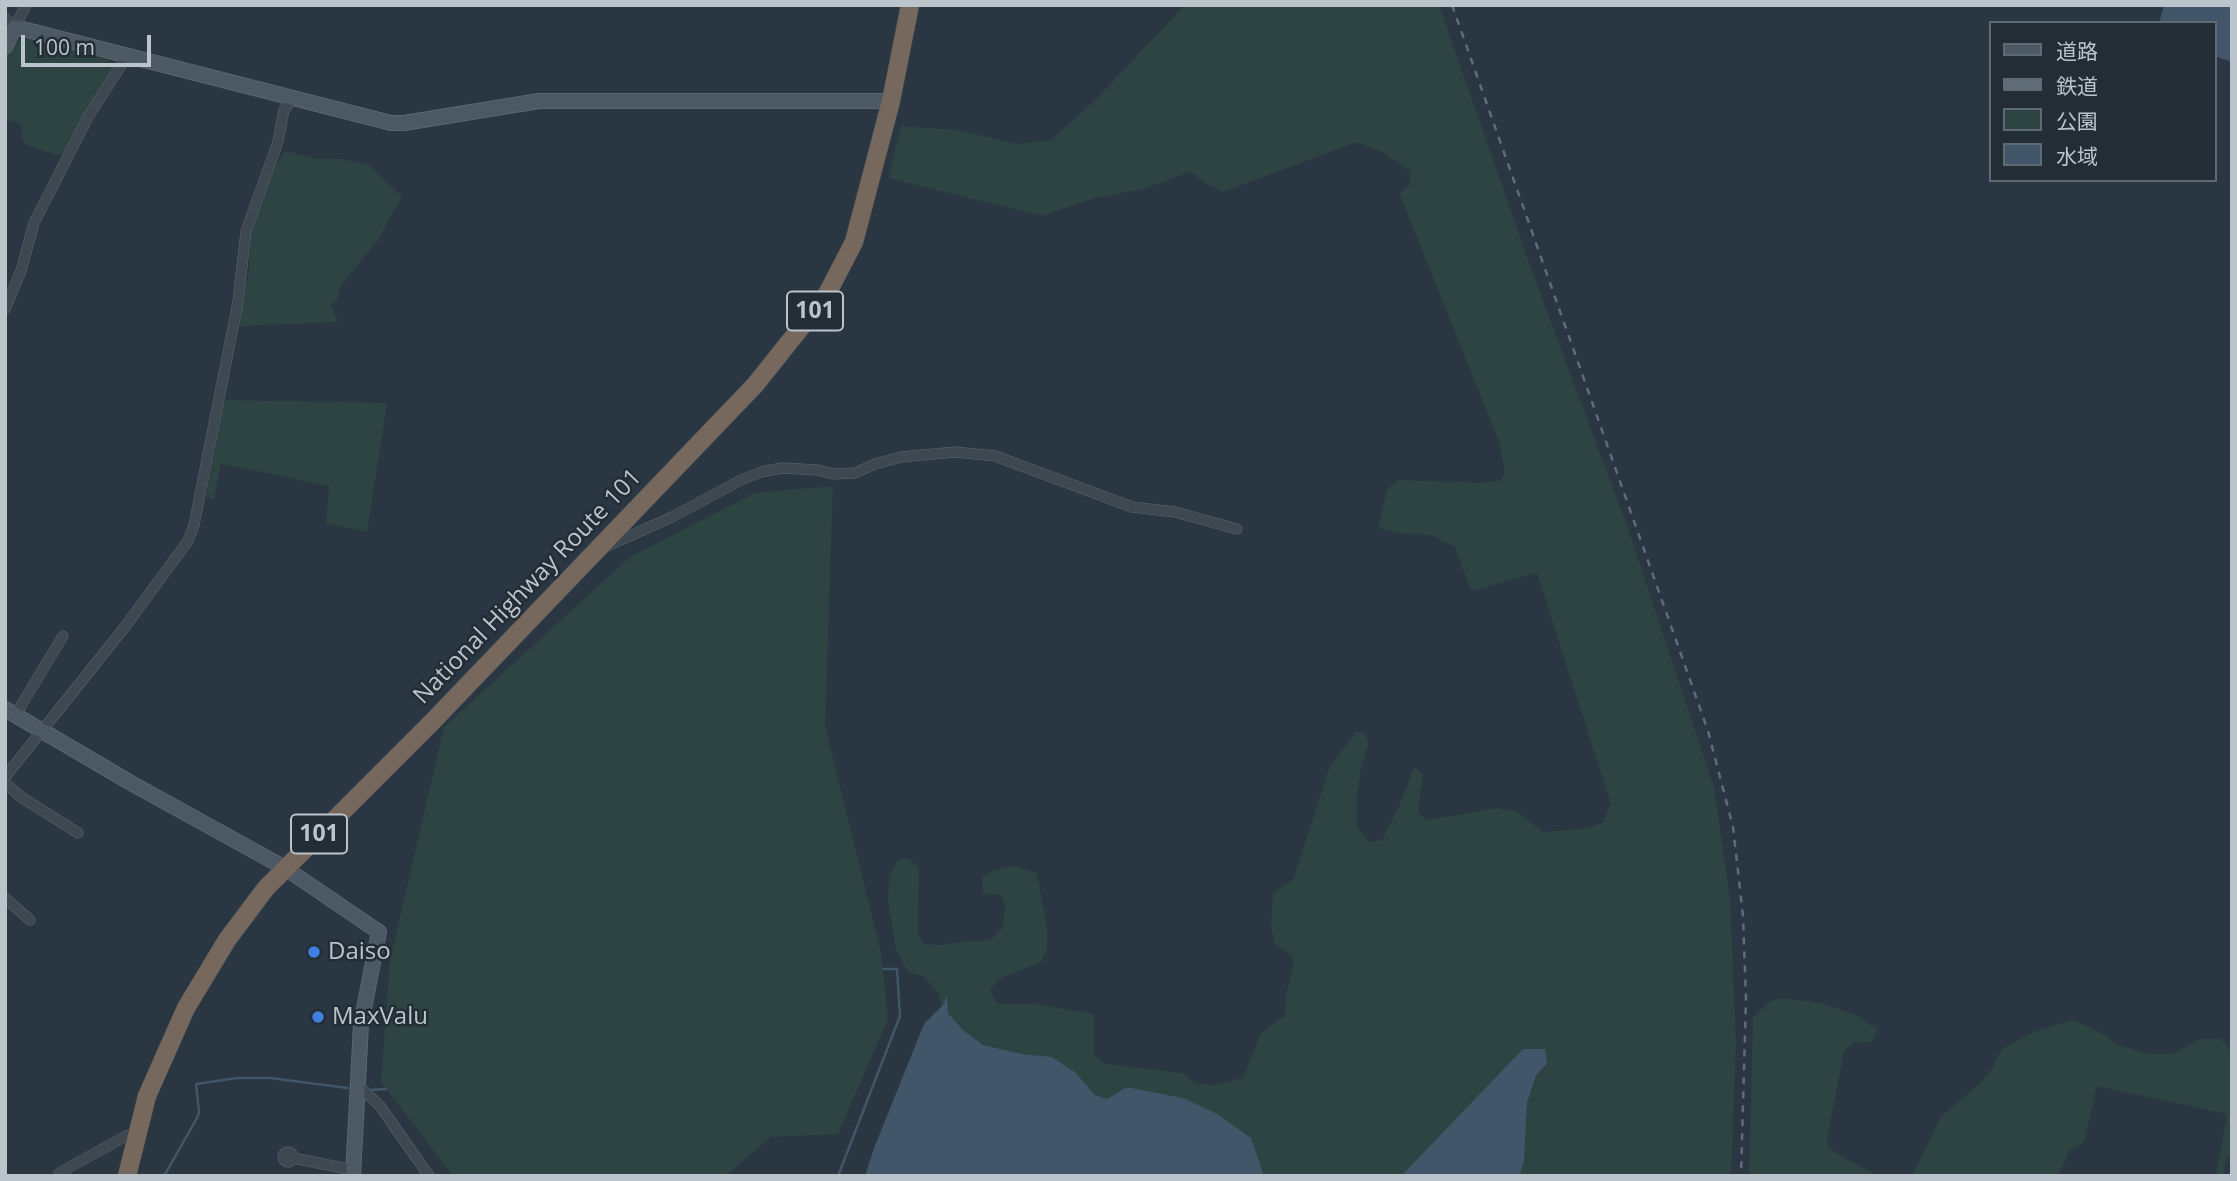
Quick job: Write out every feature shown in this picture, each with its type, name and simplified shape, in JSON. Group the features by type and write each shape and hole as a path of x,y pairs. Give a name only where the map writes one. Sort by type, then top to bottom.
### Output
{"highway":[{"name":"National Highway Route 101","path":"127,1176 147,1096 186,1008 227,940 266,888 433,721 755,385 826,296 854,242 891,101 910,5"}],"street":[{"path":"5,47 10,23 26,5"},
{"path":"10,23 127,56 391,123 539,101 891,101"},
{"path":"5,309 34,223 88,117 127,56"},
{"path":"5,777 124,628 188,541 194,525 238,302 246,231 278,142 284,110 292,99"},
{"path":"598,550 672,517 761,472 782,468 818,470 833,474 855,473 901,457 955,452 995,456 1132,507 1175,512 1237,529"},
{"path":"63,636 11,711 43,732 285,868 379,932 360,1024 353,1173 293,1158"},
{"path":"5,783 78,833"},
{"path":"5,898 30,920"},
{"path":"357,1084 374,1098 429,1176"},
{"path":"58,1175 125,1136 137,1133"}],"green space":[{"path":"1185,5 1439,5 1532,271 1628,528 1714,787 1730,898 1736,1044 1731,1176 1519,1176 1524,1162 1527,1103 1537,1076 1547,1065 1544,1049 1523,1050 1401,1176 1264,1176 1258,1160 1183,1098 1127,1087 1107,1099 1095,1095 1075,1072 1052,1057 1022,1054 983,1045 963,1030 948,1013 946,997 942,1006 938,993 924,977 908,972 896,950 888,901 889,876 898,860 908,858 919,867 918,932 924,944 989,941 1003,927 1005,905 1001,895 983,893 982,878 993,871 1014,866 1037,873 1047,927 1047,950 1040,963 998,979 990,991 998,1004 1034,1004 1094,1014 1094,1054 1105,1064 1182,1073 1197,1084 1217,1085 1243,1078 1261,1033 1285,1015 1293,956 1275,945 1271,926 1273,892 1293,880 1330,766 1356,732 1365,733 1369,744 1361,767 1357,794 1357,827 1369,842 1382,840 1414,767 1423,774 1418,813 1428,820 1498,808 1517,812 1543,832 1589,828 1603,822 1611,804 1537,573 1471,591 1455,547 1431,535 1397,533 1378,528 1387,489 1399,480 1482,483 1501,480 1505,473 1499,441 1399,193 1410,185 1410,171 1384,153 1357,142 1223,192 1190,172 1143,189 1095,198 1042,216 888,178 901,126 957,130 1018,144 1051,140 1095,100"},
{"path":"29,39 109,60 113,67 64,152 57,155 26,145 22,139 22,127 17,122 5,120 5,60 11,46 20,40"},
{"path":"285,151 317,159 342,159 370,166 402,196 378,240 340,287 337,300 331,304 338,322 239,326 249,270 251,230 272,169"},
{"path":"224,400 387,403 367,532 326,523 329,486 221,464 214,499 206,498"},
{"path":"833,486 825,725 881,953 888,1019 838,1134 771,1137 725,1176 453,1176 381,1082 390,960 444,727 630,557 755,493"},
{"path":"1780,998 1822,1003 1858,1016 1878,1029 1872,1042 1854,1043 1844,1051 1827,1140 1829,1149 1878,1176 1749,1176 1753,1017 1769,1002"},
{"path":"2073,1020 2119,1045 2149,1054 2173,1054 2200,1039 2222,1039 2232,1052 2232,1156 2226,1159 2223,1176 2216,1176 2227,1114 2097,1086 2085,1139 2070,1150 2058,1176 1912,1176 1941,1116 1991,1071 2002,1049 2033,1032"}],"water":[{"path":"2164,5 2232,5 2232,62 2216,57 2216,21 2160,21"},
{"path":"947,996 948,1013 963,1030 983,1045 1022,1054 1052,1057 1075,1072 1095,1095 1107,1099 1127,1087 1183,1098 1217,1114 1251,1138 1264,1176 865,1176 924,1024 942,1006"},
{"path":"1523,1049 1545,1049 1547,1064 1536,1076 1527,1103 1524,1162 1519,1176 1401,1176"}],"waterway":[{"path":"838,1176 900,1016 897,969 883,969"},
{"path":"164,1176 197,1118 199,1112 196,1084 237,1078 270,1078 348,1088"},
{"path":"371,1090 386,1089"}],"railway":[{"path":"1452,5 1708,731 1733,827 1743,916 1746,999 1741,1176"}],"place":[{"name":"Daiso","path":"314,952"},
{"name":"MaxValu","path":"318,1017"}]}
